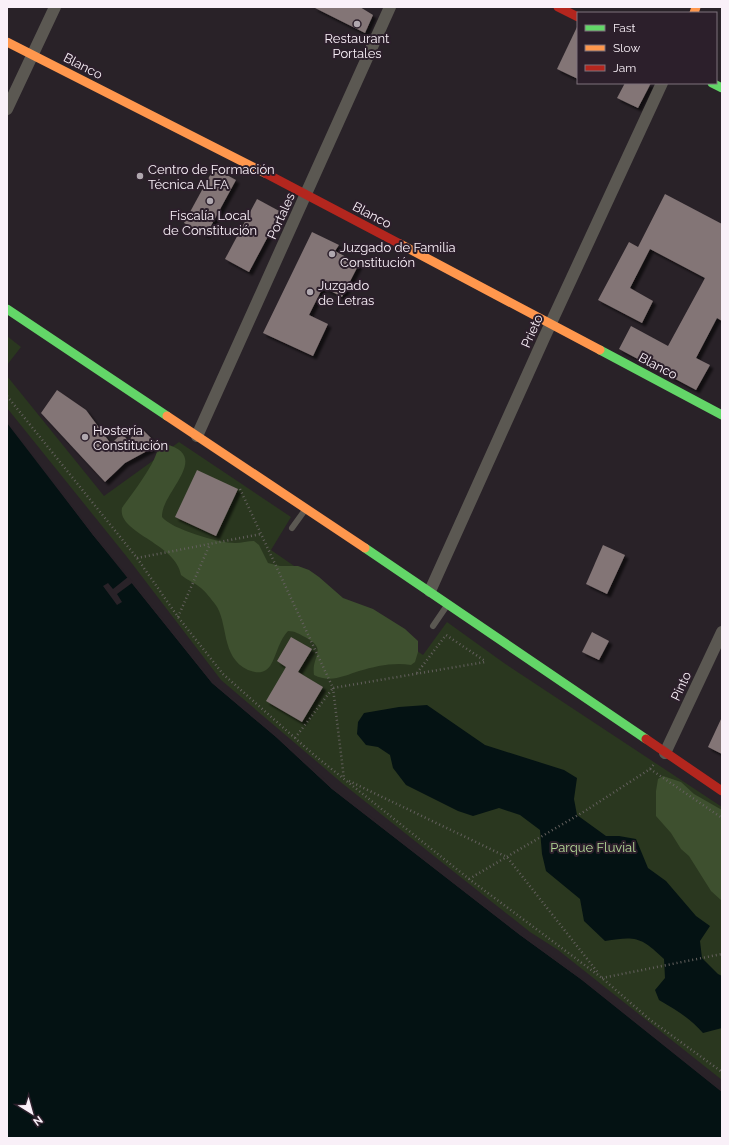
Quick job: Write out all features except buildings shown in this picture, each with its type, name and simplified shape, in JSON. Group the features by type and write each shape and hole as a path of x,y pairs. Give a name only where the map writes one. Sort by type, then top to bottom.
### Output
{"street":[{"path":"8,106 55,7"},
{"name":"Portales","path":"197,436 390,7"},
{"path":"558,7 577,16"},
{"name":"Blanco","path":"7,42 306,194 722,415"},
{"name":"Prieto","path":"430,591 550,324 662,84"},
{"path":"7,309 430,591 722,791"},
{"name":"Pinto","path":"665,753 722,632"}],"lane":[{"path":"292,528 306,509"},
{"path":"433,626 448,604"}],"path":[{"path":"7,396 136,558 178,617 224,674 295,738 469,879 602,978 649,1020 722,1072"},
{"path":"240,489 333,688 344,778"},
{"path":"136,558 260,534"},
{"path":"178,617 210,544"},
{"path":"295,738 333,688 417,674 447,668 485,662 446,635 417,674"},
{"path":"469,879 585,811 650,769 722,818"},
{"path":"344,778 507,857 602,978"},
{"path":"602,978 722,954"}],"green space":[{"path":"7,336 21,347 7,365"},
{"name":"Parque Fluvial","path":"7,376 104,496 179,442 291,517 271,550 423,655 447,622 504,663 722,807 722,1080 558,950 530,932 343,784 221,680 127,557 7,408"},
{"path":"165,444 179,450 185,457 185,466 181,476 164,507 162,517 167,522 185,530 218,541 235,543 254,541 259,545 268,563 280,566 298,566 309,570 343,598 373,609 405,629 418,641 418,652 415,662 411,665 392,664 378,666 331,679 320,677 314,675 318,649 316,646 301,635 288,631 281,641 272,663 266,670 262,672 255,672 248,670 239,664 233,657 229,648 219,611 205,591 181,575 177,564 169,555 159,546 128,525 123,517 122,508 149,468 154,459 158,445"},
{"path":"663,776 681,782 694,794 722,810 722,901 711,891 689,856 681,849 671,833 656,816 656,791 658,779"}],"shaded area":[{"path":"7,423 93,535 212,683 276,737 332,789 520,935 582,980 722,1092 722,1138 7,1137"},
{"path":"427,705 485,745 564,770 577,778 574,799 577,815 606,836 619,836 636,839 648,868 666,881 696,916 710,926 700,941 702,958 722,976 722,1028 703,1033 688,1019 659,1000 655,990 665,978 664,959 649,946 638,940 631,939 605,941 584,921 580,899 546,871 542,854 540,830 520,815 499,808 473,816 458,811 406,785 393,768 390,755 378,747 366,745 357,734 358,722 364,713 399,707"}],"pier":[{"path":"7,421 94,534 214,682 278,736 333,787 679,1054 722,1090 722,1092 582,980 520,935 332,789 276,737 212,683 132,583 117,594 122,602 117,605 103,586 108,583 113,589 128,577 93,535"}],"traffic: fast":[{"path":"714,84 722,88"},
{"path":"7,309 167,416"},
{"path":"600,350 722,415"},
{"path":"365,548 646,739"}],"traffic: slow":[{"path":"694,12 696,7"},
{"path":"7,42 265,173"},
{"path":"400,244 600,350"},
{"path":"167,416 365,548"}],"traffic: jam":[{"path":"558,7 577,16"},
{"path":"265,173 400,244"},
{"path":"646,739 722,791"}],"place":[{"name":"Restaurant Portales","path":"357,24"},
{"name":"Centro de Formación Técnica ALFA","path":"140,176"},
{"name":"Fiscalía Local de Constitución","path":"210,201"},
{"name":"Juzgado de Familia Constitución","path":"332,254"},
{"name":"Juzgado de Letras","path":"310,292"},
{"name":"Hostería Constitución","path":"85,437"}]}
